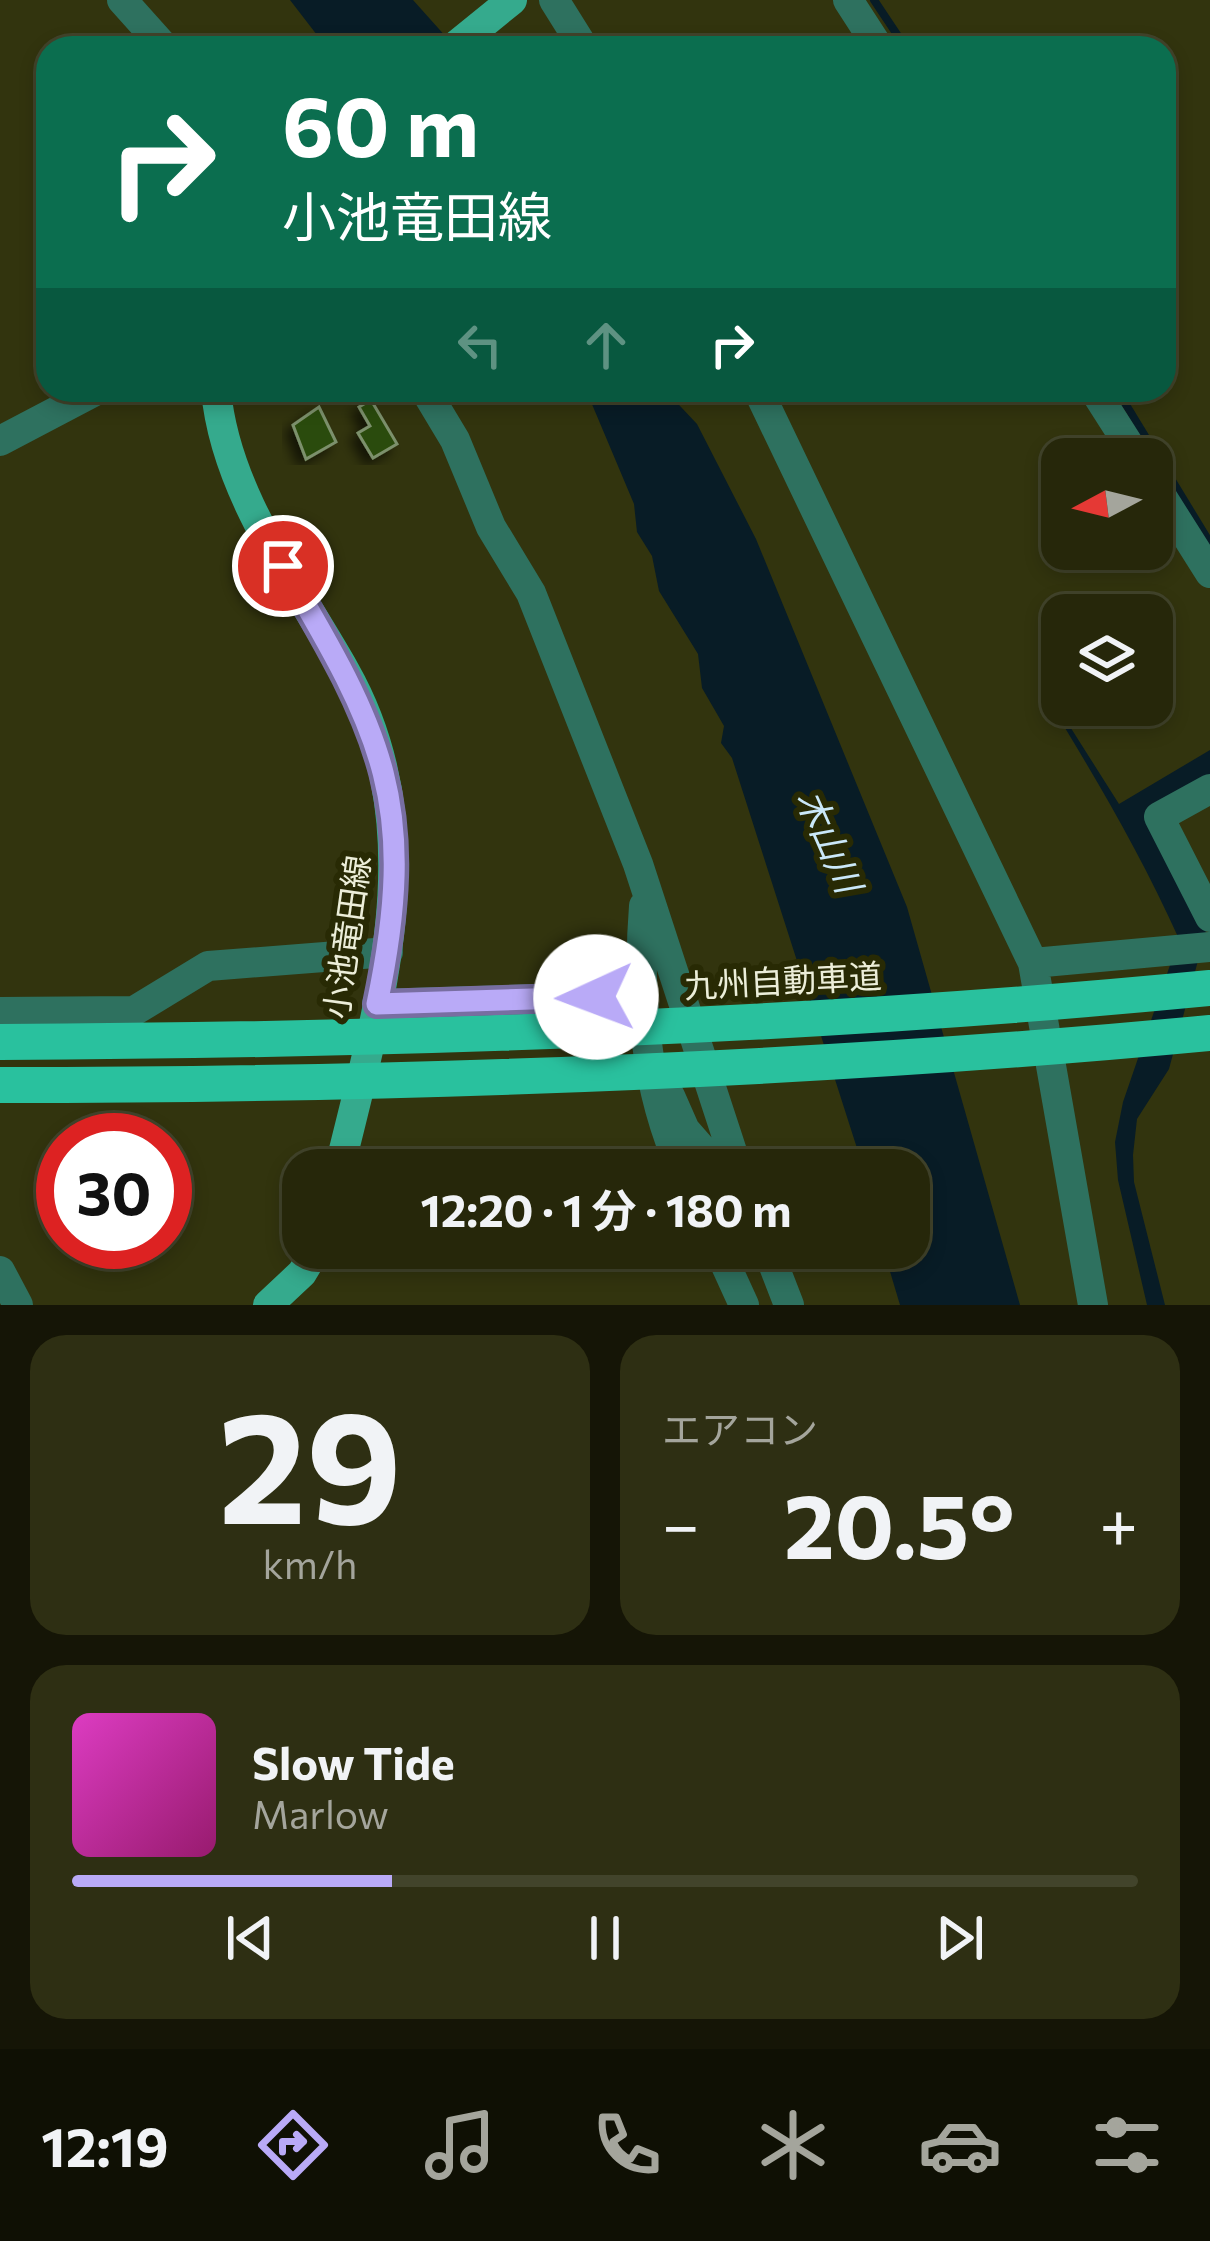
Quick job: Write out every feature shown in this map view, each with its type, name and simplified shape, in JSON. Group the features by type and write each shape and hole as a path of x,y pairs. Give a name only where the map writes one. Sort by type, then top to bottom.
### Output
{"highway":[{"name":"九州自動車道","path":"0,1042 520,1034 1023,1006 1210,988"},
{"path":"0,1085 210,1085 730,1068 1210,1033"}],"main road":[{"path":"468,36 512,0"},
{"name":"小池竜田線","path":"219,402 243,490 347,674 383,760 397,863 388,952 344,1149"},
{"path":"268,1305 305,1269"}],"street":[{"path":"122,0 154,36"},
{"path":"554,0 576,36"},
{"path":"848,0 871,36"},
{"path":"0,441 74,402"},
{"path":"432,402 455,440 491,527 531,593 645,887 731,1149"},
{"path":"764,402 1033,963 1093,1305"},
{"path":"1102,402 1125,438"},
{"path":"1173,515 1210,573"},
{"path":"1210,789 1159,817 1210,917"},
{"path":"645,887 640,996 672,1149"},
{"path":"1033,963 1210,947"},
{"path":"0,1012 134,1011 208,966 388,952"},
{"path":"377,1004 640,996"},
{"path":"651,1053 685,1130 702,1149"},
{"path":"728,1269 744,1305"},
{"path":"775,1269 789,1305"},
{"path":"0,1271 18,1305"}],"water":[{"path":"290,0 413,0 445,36 318,36"},
{"name":"木山川","path":"591,402 676,402 697,424 756,539 907,907 1020,1305 900,1305 889,1269 930,1269 930,1149 857,1149 732,758 721,743 724,726 702,688 698,654 659,591 652,556 637,532 634,504"},
{"path":"1063,726 1070,726 1119,804 1210,750 1210,781 1150,816 1207,927 1169,1069 1137,1119 1133,1155 1134,1182 1165,1305 1147,1305 1118,1180 1115,1142 1123,1102 1179,939"}],"building":[{"path":"372,402 397,444 373,458 358,433 370,426 359,407"},
{"path":"319,407 336,442 306,459 293,425"}],"waterway":[{"path":"874,0 898,36"},
{"path":"1124,402 1210,543"}],"route":[{"path":"283,566 347,674 383,760 397,863 377,1004 596,997"}]}
